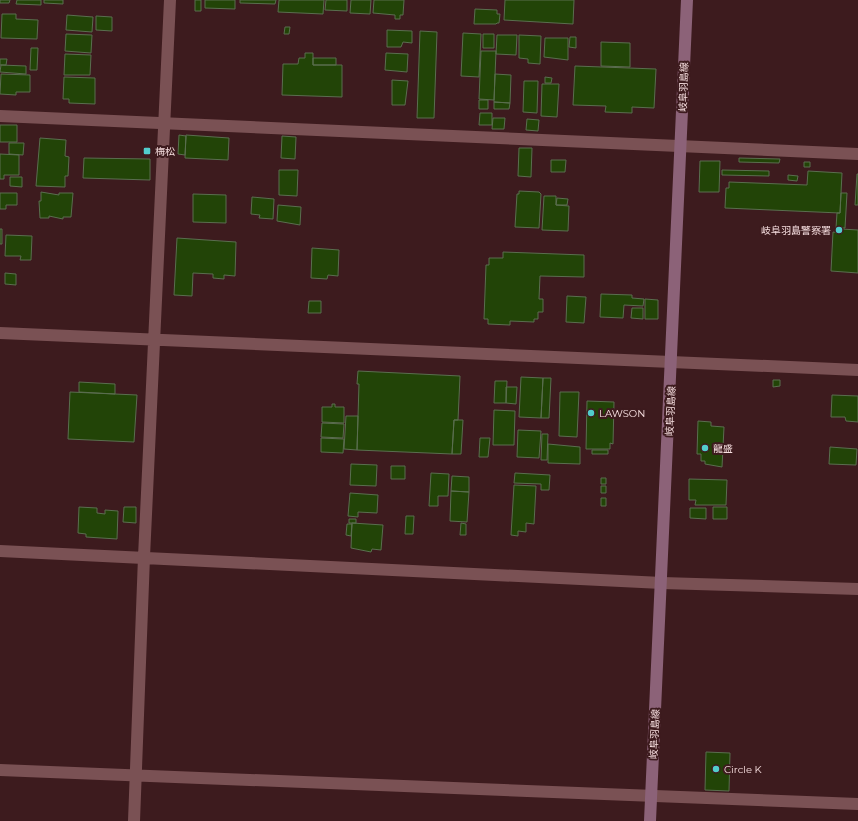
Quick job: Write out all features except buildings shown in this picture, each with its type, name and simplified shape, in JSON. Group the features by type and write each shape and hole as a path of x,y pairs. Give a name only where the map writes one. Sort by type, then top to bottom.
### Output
{"main road":[{"name":"岐阜羽島線","path":"650,821 672,362 687,0"}],"street":[{"path":"134,821 144,557 170,0"},
{"path":"0,116 858,154"},
{"path":"0,333 858,370"},
{"path":"0,551 662,583 858,589"},
{"path":"0,770 858,804"}],"place":[{"name":"梅松","path":"147,151"},
{"name":"岐阜羽島警察署","path":"839,230"},
{"name":"LAWSON","path":"591,413"},
{"name":"龍盛","path":"705,448"},
{"name":"Circle K","path":"716,769"}]}
